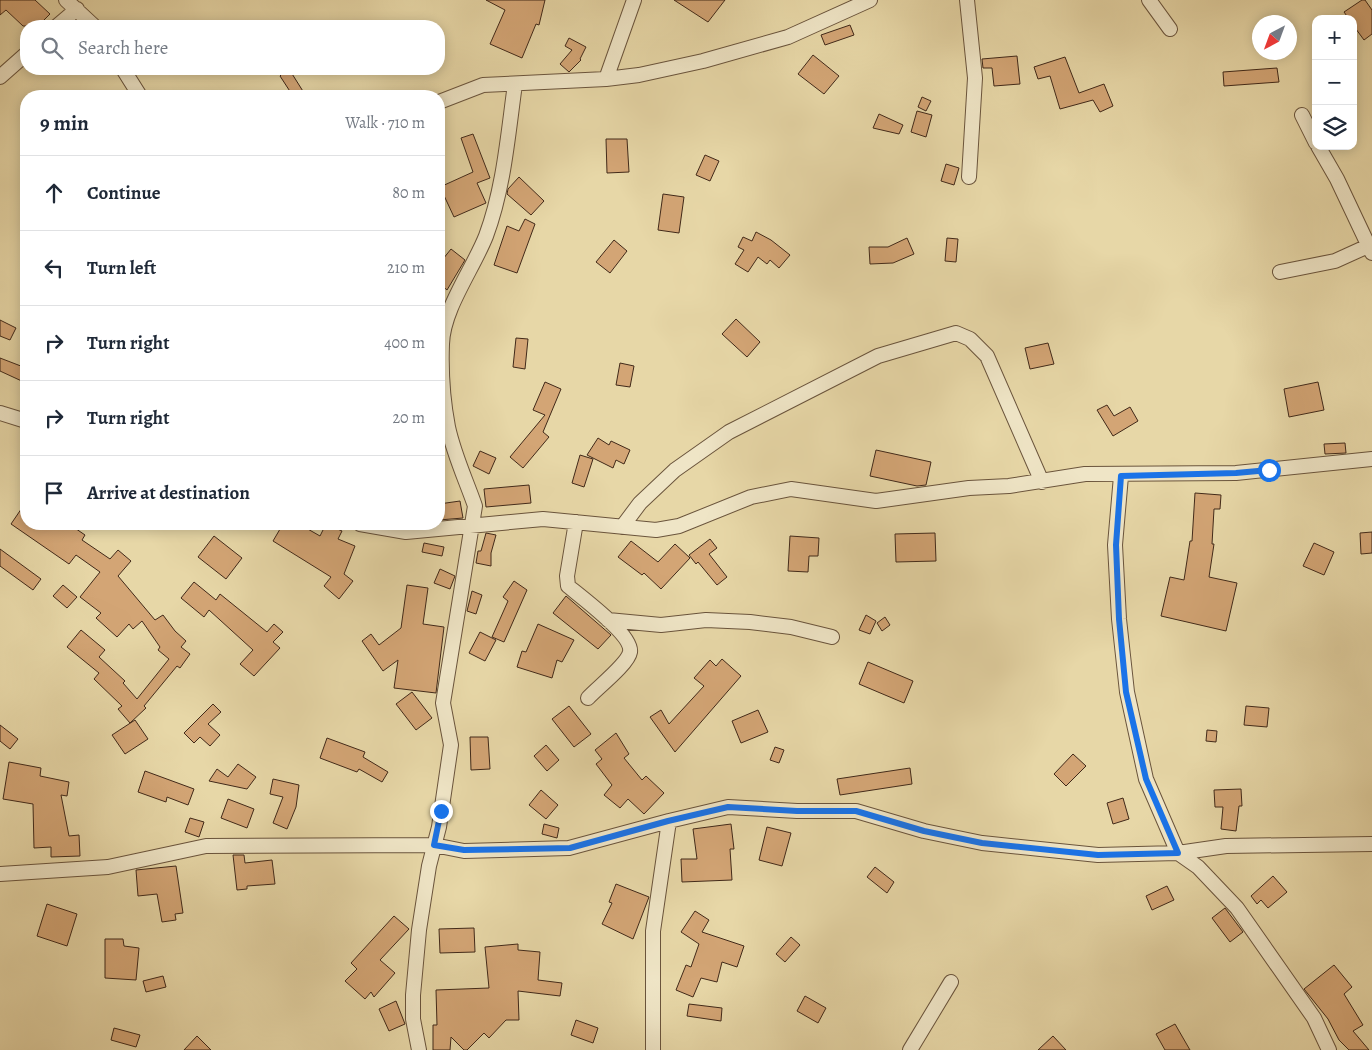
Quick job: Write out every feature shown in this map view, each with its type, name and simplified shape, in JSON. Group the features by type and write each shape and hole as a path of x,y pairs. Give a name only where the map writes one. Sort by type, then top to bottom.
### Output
{"street":[{"path":"66,0 88,20"},
{"path":"606,79 634,0"},
{"path":"445,100 483,85 606,79 639,75 703,61 788,37 870,0"},
{"path":"967,0 975,78 969,177"},
{"path":"1149,0 1170,29"},
{"path":"64,20 77,9"},
{"path":"0,77 20,59"},
{"path":"127,75 136,90"},
{"path":"445,325 489,226 502,179 515,84"},
{"path":"1302,115 1312,135"},
{"path":"1280,272 1370,250 1338,179 1320,150"},
{"path":"622,528 640,503 675,470 729,432 878,356 956,333 970,339 988,356 1042,482"},
{"path":"419,1050 414,1019 413,995 423,903 439,827 450,746 444,703 475,506 448,427 445,385"},
{"path":"0,413 20,419"},
{"path":"445,529 543,520 656,530 679,526 751,497 791,489 876,501 969,488 1042,482 1085,474 1121,476 1236,473 1372,460"},
{"path":"1121,476 1116,545 1119,619 1126,692 1146,779 1178,853 1198,867 1237,908 1314,1018 1329,1050"},
{"path":"576,522 567,576 568,586 608,620 629,643 630,653 624,662 588,698"},
{"path":"394,530 406,532 428,530"},
{"path":"608,620 661,625 706,620 750,622 791,627 832,637"},
{"path":"0,874 108,866 206,846 434,845 464,850 570,848 668,821 728,807 797,811 856,811 924,831 982,843 1098,855 1178,853 1226,846 1372,844"},
{"path":"653,1050 653,931 668,821"},
{"path":"910,1050 951,982"}],"building":[{"path":"0,0 35,0 50,14 44,20 20,20 20,23 6,10 0,15"},
{"path":"486,0 545,0 539,25 536,24 522,58 490,44 505,10"},
{"path":"674,0 725,0 708,22"},
{"path":"1365,0 1372,10 1372,34 1364,40 1357,30 1357,15 1346,15 1344,12"},
{"path":"850,25 854,35 825,45 821,35"},
{"path":"569,38 586,47 581,60 569,72 560,64 572,50 565,46"},
{"path":"813,55 839,76 824,94 798,74"},
{"path":"1017,56 1020,84 994,86 992,68 983,68 982,59"},
{"path":"1065,57 1079,93 1104,84 1113,106 1100,112 1093,100 1060,109 1050,76 1038,79 1034,67"},
{"path":"1277,68 1279,82 1224,86 1223,72"},
{"path":"293,75 302,90 289,90 280,76"},
{"path":"922,97 931,101 926,111 918,107"},
{"path":"917,111 932,115 926,137 911,132"},
{"path":"879,114 903,125 899,134 873,128"},
{"path":"473,134 490,178 477,183 486,203 454,217 445,198 445,185 473,172 461,138"},
{"path":"606,139 627,139 629,172 607,173"},
{"path":"705,155 719,161 710,181 696,175"},
{"path":"946,164 959,168 954,185 941,181"},
{"path":"519,177 544,201 531,215 507,194 508,189"},
{"path":"663,194 684,197 679,233 658,230"},
{"path":"525,219 535,224 517,273 494,265 507,226 519,231"},
{"path":"756,232 771,240 790,255 779,268 770,260 767,264 758,257 748,272 735,264 744,250 738,247 743,237 752,241"},
{"path":"907,238 914,254 893,263 870,264 869,247 888,247"},
{"path":"947,238 958,239 956,262 945,261"},
{"path":"614,240 627,251 610,273 596,262"},
{"path":"451,249 465,260 447,290 445,288 445,256"},
{"path":"736,319 760,342 747,357 722,334"},
{"path":"0,320 16,328 10,340 0,336"},
{"path":"516,338 528,339 525,369 513,367"},
{"path":"1048,343 1054,364 1030,369 1025,348"},
{"path":"0,358 20,366 20,380 0,371"},
{"path":"620,363 634,366 630,387 616,385"},
{"path":"545,382 561,389 543,432 549,437 523,468 510,457 545,415 533,410"},
{"path":"1318,382 1324,410 1289,417 1284,389"},
{"path":"1107,405 1114,416 1130,407 1138,421 1113,436 1097,410"},
{"path":"598,438 609,445 611,441 630,450 624,464 616,460 613,468 587,455"},
{"path":"1345,443 1346,453 1325,454 1324,444"},
{"path":"876,450 931,462 926,485 917,486 870,476"},
{"path":"480,451 496,458 489,474 473,466"},
{"path":"580,455 593,459 584,487 572,483"},
{"path":"529,485 531,503 486,507 484,489"},
{"path":"1195,493 1221,495 1220,509 1214,509 1212,544 1214,544 1209,577 1237,583 1226,631 1161,616 1170,577 1184,580 1190,541 1192,541"},
{"path":"460,501 463,518 445,520 445,503"},
{"path":"20,511 20,530 78,530 85,535 82,540 110,559 118,550 131,561 118,576 155,620 163,615 175,631 186,641 181,647 190,654 180,668 177,666 144,706 146,708 130,723 118,709 122,706 94,679 99,673 67,647 81,630 105,650 99,657 125,681 123,683 137,699 169,659 158,650 160,647 142,621 133,629 129,624 117,637 96,618 101,613 80,597 100,572 76,555 69,564 11,524"},
{"path":"279,530 310,530 320,536 323,530 342,531 338,539 355,546 344,574 353,581 339,599 324,586 331,577 273,541"},
{"path":"1372,532 1372,553 1361,554 1360,533"},
{"path":"486,533 496,535 491,553 491,566 476,563 478,551 481,551"},
{"path":"935,533 936,561 896,562 895,534"},
{"path":"214,536 242,558 226,579 198,557"},
{"path":"790,536 819,538 818,556 809,556 808,572 788,571"},
{"path":"710,539 717,548 709,554 727,577 717,585 698,562 696,564 689,555"},
{"path":"631,541 658,562 675,544 690,558 661,589 644,573 642,575 618,557"},
{"path":"424,543 444,547 442,556 422,552"},
{"path":"1314,543 1334,552 1324,575 1303,566"},
{"path":"0,549 41,579 33,590 0,566"},
{"path":"440,569 455,576 450,589 434,583"},
{"path":"514,581 527,590 504,642 492,637 508,601 503,597"},
{"path":"194,582 216,600 220,594 267,632 274,624 283,632 273,642 280,648 254,676 240,664 253,650 209,610 204,617 181,598"},
{"path":"63,585 77,597 67,608 53,596"},
{"path":"407,585 428,588 423,624 444,627 436,693 394,688 398,660 383,671 362,641 371,634 379,645 401,628"},
{"path":"472,591 482,595 476,614 467,611"},
{"path":"566,596 611,635 598,649 553,613"},
{"path":"866,615 876,621 870,634 859,630"},
{"path":"885,617 890,625 882,631 877,623"},
{"path":"538,624 574,640 562,662 557,660 552,678 517,667 522,651 526,652"},
{"path":"480,632 496,640 485,661 469,653"},
{"path":"722,659 741,676 675,752 650,717 661,710 669,724 704,686 694,678 710,660 716,666"},
{"path":"868,662 913,681 904,703 859,684"},
{"path":"412,692 432,718 416,730 396,704"},
{"path":"213,704 221,712 208,724 220,735 210,746 200,737 194,743 184,733"},
{"path":"569,706 591,734 574,747 552,719"},
{"path":"1246,706 1269,708 1267,727 1244,725"},
{"path":"758,710 768,732 741,743 732,721"},
{"path":"135,720 148,739 125,754 112,735"},
{"path":"0,725 18,739 10,749 0,741"},
{"path":"1207,730 1217,731 1216,742 1206,741"},
{"path":"616,733 629,754 624,758 642,780 646,776 664,793 644,814 628,799 620,808 604,795 612,785 596,764 602,759 595,750"},
{"path":"470,737 488,737 490,769 471,770"},
{"path":"327,738 365,752 363,757 388,772 382,782 359,769 357,772 320,758"},
{"path":"546,745 559,760 547,771 534,756"},
{"path":"775,747 784,750 779,763 770,760"},
{"path":"1073,754 1086,766 1066,786 1054,774"},
{"path":"9,762 41,768 40,776 69,782 67,796 61,795 69,836 79,835 80,856 51,857 51,847 34,848 33,804 3,799"},
{"path":"238,764 256,777 247,789 209,781 217,769 228,777"},
{"path":"910,768 912,784 840,795 837,779"},
{"path":"145,771 194,789 188,805 167,797 166,802 138,792"},
{"path":"273,779 299,785 296,807 287,829 273,823 283,797 270,794"},
{"path":"1241,789 1242,806 1239,806 1236,831 1221,829 1223,807 1215,807 1214,790"},
{"path":"541,790 558,805 546,819 529,805"},
{"path":"1123,798 1129,819 1113,824 1107,803"},
{"path":"228,799 254,809 247,828 221,818"},
{"path":"190,818 204,822 199,837 185,832"},
{"path":"544,824 559,828 557,838 542,834"},
{"path":"731,824 734,849 730,849 732,880 682,882 681,859 697,859 693,829"},
{"path":"767,827 791,833 782,866 759,860"},
{"path":"233,855 244,855 245,863 272,860 275,884 247,886 247,889 237,890"},
{"path":"176,866 183,913 175,914 176,920 162,922 157,894 138,896 136,870"},
{"path":"875,867 894,882 887,893 867,877"},
{"path":"1273,876 1287,892 1268,908 1261,900 1257,904 1251,896"},
{"path":"616,884 649,897 633,939 602,924 612,903 609,902"},
{"path":"1167,886 1174,900 1152,910 1146,896"},
{"path":"47,904 77,914 67,946 37,936"},
{"path":"1225,908 1243,932 1230,942 1212,918"},
{"path":"695,911 709,920 702,932 744,946 737,967 722,962 717,982 701,978 693,997 676,990 686,965 691,967 699,944 681,932"},
{"path":"394,916 409,929 380,960 395,973 374,997 371,992 365,999 345,981 357,969 351,963"},
{"path":"474,928 475,952 440,953 439,929"},
{"path":"791,937 800,945 785,962 776,954"},
{"path":"105,939 123,939 124,946 139,948 136,980 105,978"},
{"path":"518,944 518,950 540,952 538,980 562,983 560,996 518,991 519,1020 506,1020 489,1038 484,1033 467,1050 464,1050 451,1037 450,1050 433,1050 433,1025 437,1025 436,990 489,988 485,947"},
{"path":"1334,965 1352,987 1344,994 1363,1025 1353,1031 1369,1050 1349,1050 1339,1040 1328,1019 1304,989"},
{"path":"163,976 166,987 146,992 143,981"},
{"path":"805,996 826,1008 818,1023 797,1011"},
{"path":"396,1001 405,1024 389,1031 379,1009"},
{"path":"689,1004 722,1008 721,1021 687,1016"},
{"path":"576,1020 598,1028 593,1043 571,1035"},
{"path":"1175,1024 1190,1050 1165,1050 1156,1034"},
{"path":"114,1028 140,1035 136,1047 111,1040"},
{"path":"197,1036 211,1050 184,1050"},
{"path":"1053,1036 1066,1050 1038,1050"}],"route":[{"path":"441,811 434,845 464,850 570,848 600,842 623,833 728,807 797,811 856,811 924,831 982,843 1098,855 1178,853 1146,779 1126,692 1119,619 1116,545 1121,476 1236,473 1269,470"}]}
